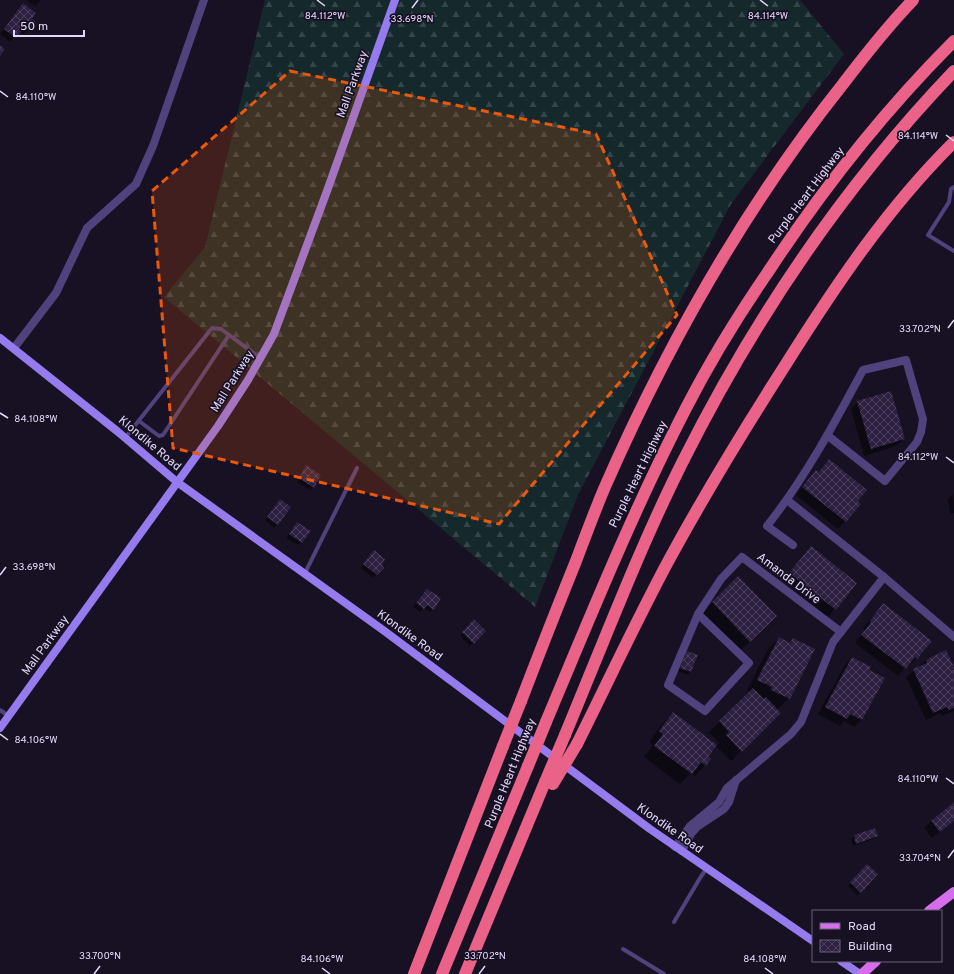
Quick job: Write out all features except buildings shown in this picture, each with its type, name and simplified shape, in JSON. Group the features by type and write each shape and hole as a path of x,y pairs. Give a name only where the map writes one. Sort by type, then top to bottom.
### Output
{"highway":[{"path":"414,974 502,746 604,490 651,386 711,277 744,221 782,165 868,52 913,0"},
{"name":"Purple Heart Highway","path":"442,974 629,525 686,408 722,342 759,284 817,200 886,114 927,68 954,41"},
{"path":"549,783 565,735 660,509 696,437 739,358 771,305 838,209 908,122 954,71"},
{"path":"465,974 532,813 549,783 577,744 670,559 731,452 838,284 879,228 913,186 954,142"}],"main road":[{"path":"930,910 954,892"},
{"path":"861,974 875,962"}],"street":[{"path":"14,348 56,294 88,228 136,184 153,146 204,0"},
{"name":"Mall Parkway","path":"0,728 226,414 248,380 274,334 395,0"},
{"name":"Klondike Road","path":"0,338 178,482 678,849 812,940"},
{"path":"793,545 767,526 787,500 827,435 863,370 906,360 923,419 921,432 917,442 885,481 827,435"},
{"path":"787,500 884,578 954,637"},
{"name":"Amanda Drive","path":"698,614 749,663 705,711 668,685 698,614 721,579 742,557 841,632"},
{"path":"678,849 697,827 724,809 729,802 737,779 791,734 801,722 833,642 884,578"},
{"path":"843,962 861,974"}],"lane":[{"path":"954,187 951,190 949,202 928,235 954,251"},
{"path":"125,438 212,328 222,329 260,358"},
{"path":"139,420 159,436 163,435 229,335"},
{"path":"305,574 357,468"},
{"path":"0,710 9,716"},
{"path":"674,922 707,868"},
{"path":"623,948 664,974"}],"highlighted area":[{"path":"290,71 596,134 677,315 499,524 173,448 152,191"}],"green space":[{"path":"265,0 800,0 844,54 731,204 578,495 535,607 164,297 205,247"}]}
